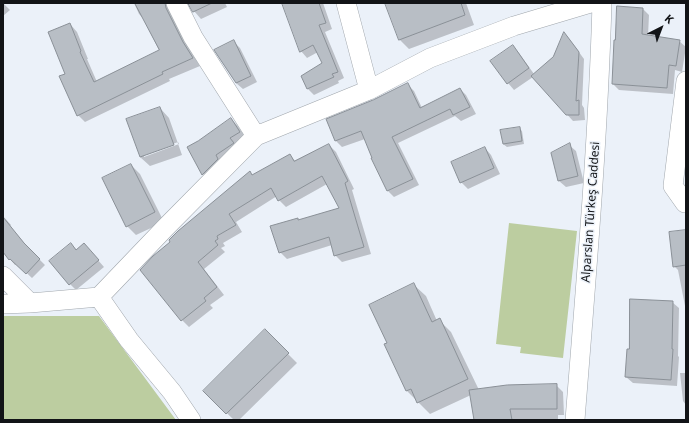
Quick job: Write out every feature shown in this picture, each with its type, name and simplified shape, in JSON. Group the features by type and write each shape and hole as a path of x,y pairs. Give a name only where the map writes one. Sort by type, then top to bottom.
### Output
{"street":[{"path":"176,3 193,37 256,136"},
{"path":"346,3 369,90"},
{"path":"3,304 99,297 256,136 369,90 430,58 514,26 591,3"},
{"name":"Alparslan Türkeş Caddesi","path":"575,420 592,198 602,3"},
{"path":"686,80 673,186 686,203"},
{"path":"3,276 30,303"},
{"path":"99,297 129,340 172,392 191,420"}],"green space":[{"path":"509,223 577,231 563,358 520,353 521,347 496,344"},
{"path":"3,316 99,316 176,420 3,420"}],"building":[{"path":"135,3 165,3 183,42 193,58 162,72 163,74 77,116 59,76 65,74 48,32 70,23 81,51 80,52 94,82 159,50"},
{"path":"188,3 212,3 193,12"},
{"path":"282,3 319,3 326,23 319,25 338,72 332,74 334,77 307,89 301,76 322,63 313,45 300,52"},
{"path":"385,3 461,3 465,15 399,40"},
{"path":"617,6 643,8 642,34 680,40 676,66 669,65 667,88 612,84"},
{"path":"564,32 579,52 576,101 579,100 579,115 566,115 531,76 553,57"},
{"path":"234,40 251,76 236,83 214,50"},
{"path":"513,45 529,68 507,84 490,61"},
{"path":"408,83 420,108 460,88 470,107 453,115 450,109 392,137 413,179 387,191 371,158 361,131 335,141 326,119 373,100"},
{"path":"160,107 174,145 140,157 126,119"},
{"path":"231,118 240,132 230,138 234,143 216,155 218,159 202,175 187,147"},
{"path":"520,127 522,141 503,144 500,130"},
{"path":"570,143 578,176 558,181 551,153"},
{"path":"329,144 348,181 345,183 364,247 334,256 329,237 279,253 270,226 298,218 298,220 339,208 322,176 278,201 271,188 229,214 236,225 217,236 218,239 215,241 218,245 198,262 217,287 204,298 206,301 181,321 140,270 153,256 170,242 169,240 178,231 250,171 252,175 290,154 294,161"},
{"path":"485,147 494,168 460,183 451,162"},
{"path":"131,164 155,212 126,227 102,178"},
{"path":"3,217 24,243 40,259 26,274 10,259 9,260 3,252"},
{"path":"686,230 686,265 673,267 669,232"},
{"path":"71,243 76,250 84,243 99,260 69,285 49,261"},
{"path":"414,283 432,322 440,318 468,379 417,403 411,389 406,391 384,344 387,343 369,305"},
{"path":"630,299 673,301 673,349 671,380 625,377 627,349 629,349"},
{"path":"265,329 289,353 226,414 203,391"},
{"path":"557,384 557,409 510,409 512,420 474,420 469,390 507,385"}]}
